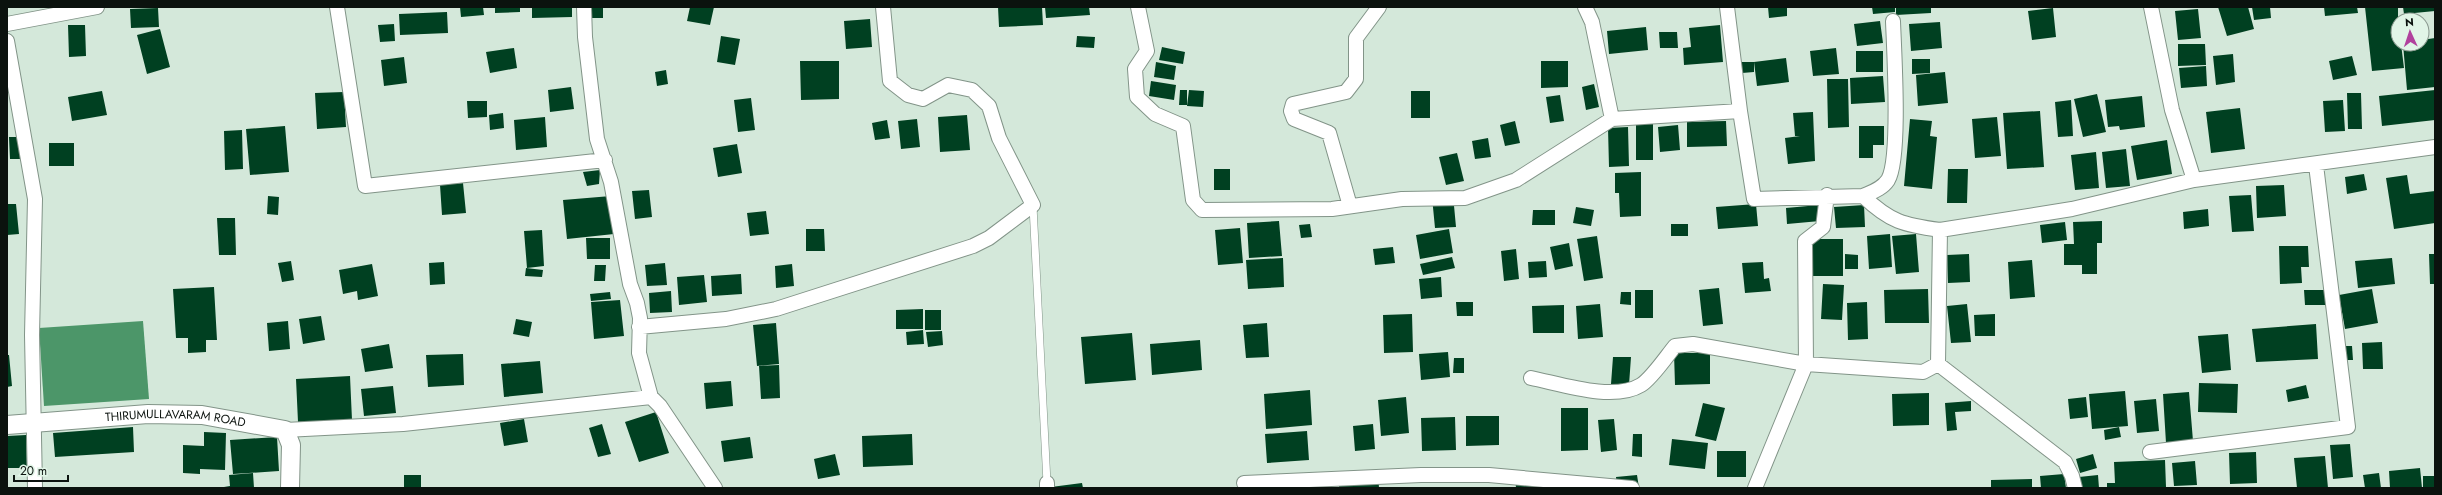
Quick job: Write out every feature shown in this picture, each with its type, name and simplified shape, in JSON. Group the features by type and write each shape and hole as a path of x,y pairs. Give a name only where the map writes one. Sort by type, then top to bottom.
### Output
{"street":[{"path":"7,24 97,7"},
{"path":"336,7 366,186 605,160"},
{"path":"584,7 586,45 597,139 605,160 630,284 637,303 640,318 639,353 651,397 660,406 715,488"},
{"path":"639,327 726,319 776,309 973,246 989,238 1033,205 999,138 988,106 972,90 948,85 923,99 908,95 890,81 883,7"},
{"path":"1138,7 1147,51 1135,69 1137,97 1155,114 1183,126 1193,200 1202,210 1332,209 1402,199 1465,198 1516,180 1612,119 1740,111"},
{"path":"1350,206 1329,133 1294,119 1291,111 1293,104 1346,92 1356,79 1356,38 1379,7"},
{"path":"1585,7 1592,22 1612,119"},
{"path":"1727,7 1740,111 1754,199 1827,195 1863,196 1879,189 1888,179 1895,146 1893,21"},
{"path":"2151,7 2172,110 2194,180"},
{"path":"7,41 35,199 32,335 35,488"},
{"path":"1863,196 1881,213 1907,225 1940,230 2072,209 2194,180 2316,165 2435,147"},
{"path":"2150,452 2348,427 2316,165"},
{"path":"1755,488 1806,364 1805,241 1823,227 1827,195"},
{"path":"1938,364 1940,230"},
{"path":"1531,378 1607,392 1625,392 1642,384 1675,346 1693,344 1806,364 1923,372 1938,364"},
{"path":"1938,364 2065,462 2072,476 2075,488"},
{"path":"290,488 291,445 285,430 403,424 651,397"},
{"name":"THIRUMULLAVARAM ROAD","path":"7,425 148,414 202,415 285,430"},
{"path":"1244,483 1421,475 1489,475 1632,488"}],"lane":[{"path":"1033,205 1033,234 1047,486"}],"shaded area":[{"path":"143,321 149,399 44,406 39,328"}],"building":[{"path":"460,7 483,7 484,15 461,17"},
{"path":"495,7 520,7 520,12 495,13"},
{"path":"532,7 572,7 572,17 532,18"},
{"path":"589,7 603,7 603,18 589,18"},
{"path":"690,7 714,7 710,25 687,21"},
{"path":"998,7 1042,7 1043,25 999,27"},
{"path":"1045,7 1089,7 1090,15 1046,18"},
{"path":"1768,7 1787,7 1787,16 1769,18"},
{"path":"1872,7 1895,7 1895,12 1873,14"},
{"path":"1896,7 1931,7 1931,13 1896,15"},
{"path":"2218,7 2248,7 2254,29 2227,36"},
{"path":"2252,7 2270,7 2271,18 2254,20"},
{"path":"2324,7 2357,7 2358,13 2325,16"},
{"path":"2365,7 2398,7 2398,12 2390,12 2390,52 2402,52 2404,68 2372,71"},
{"path":"2403,7 2435,7 2435,11 2404,12"},
{"path":"158,8 159,27 131,28 130,9"},
{"path":"2053,8 2056,37 2032,40 2028,11"},
{"path":"2198,9 2201,38 2178,40 2175,11"},
{"path":"447,12 448,33 400,35 399,14"},
{"path":"870,19 872,47 846,49 844,21"},
{"path":"1880,21 1883,43 1857,46 1854,24"},
{"path":"1940,22 1942,48 1911,51 1909,24"},
{"path":"394,24 395,41 380,42 378,25"},
{"path":"68,25 85,25 86,56 69,57"},
{"path":"1720,25 1723,62 1684,65 1683,48 1691,47 1689,28"},
{"path":"1646,27 1648,50 1609,54 1607,31"},
{"path":"160,29 170,67 147,74 137,35"},
{"path":"1659,32 1677,32 1678,48 1660,48"},
{"path":"721,36 740,39 735,65 717,62"},
{"path":"1077,36 1095,37 1094,48 1076,47"},
{"path":"2435,38 2435,87 2407,90 2404,52 2430,52 2430,39"},
{"path":"2178,44 2205,44 2206,65 2178,66"},
{"path":"1162,47 1185,52 1183,64 1159,60"},
{"path":"514,48 517,68 490,73 486,52"},
{"path":"1836,48 1839,74 1813,76 1810,51"},
{"path":"1856,51 1883,51 1883,72 1856,72"},
{"path":"2233,54 2235,82 2216,85 2213,56"},
{"path":"2352,56 2357,75 2333,80 2329,61"},
{"path":"404,57 407,83 384,86 381,60"},
{"path":"1786,58 1789,82 1757,86 1754,62"},
{"path":"1912,59 1930,59 1930,73 1912,74"},
{"path":"800,61 839,61 839,99 801,100"},
{"path":"1541,61 1568,61 1568,87 1541,88"},
{"path":"1156,62 1176,66 1174,80 1154,77"},
{"path":"1742,62 1754,62 1754,72 1742,73"},
{"path":"2206,66 2207,86 2181,88 2179,68"},
{"path":"666,70 668,84 657,86 655,72"},
{"path":"1945,72 1948,103 1918,106 1916,75"},
{"path":"1883,76 1885,102 1851,104 1850,78"},
{"path":"1827,79 1848,79 1849,127 1828,128"},
{"path":"1151,81 1176,85 1174,100 1149,96"},
{"path":"1594,84 1599,107 1586,110 1582,87"},
{"path":"571,87 574,109 550,112 548,90"},
{"path":"1180,90 1187,90 1187,105 1179,105"},
{"path":"1189,90 1204,91 1203,107 1187,106"},
{"path":"2435,90 2435,120 2382,126 2379,96"},
{"path":"102,91 107,115 72,121 68,97"},
{"path":"1411,91 1430,91 1430,118 1411,118"},
{"path":"344,92 346,127 317,129 315,93"},
{"path":"2347,93 2361,93 2362,129 2348,129"},
{"path":"2097,94 2106,132 2083,137 2074,99"},
{"path":"1560,95 1564,121 1550,123 1546,97"},
{"path":"2142,96 2145,127 2120,130 2119,126 2108,127 2105,100"},
{"path":"751,98 755,130 738,132 734,100"},
{"path":"2071,100 2073,136 2058,137 2055,102"},
{"path":"2343,100 2345,131 2325,132 2323,101"},
{"path":"467,101 487,101 487,117 468,118"},
{"path":"2240,108 2245,149 2211,153 2206,112"},
{"path":"2040,111 2044,167 2007,169 2003,113"},
{"path":"1813,112 1815,161 1788,164 1785,138 1800,136 1795,136 1793,113"},
{"path":"503,113 504,128 490,130 489,115"},
{"path":"967,115 970,150 940,152 938,117"},
{"path":"545,117 547,147 516,150 514,120"},
{"path":"1997,117 2001,156 1975,158 1972,119"},
{"path":"917,119 920,147 901,149 898,121"},
{"path":"1910,119 1932,121 1930,136 1937,137 1932,189 1904,186"},
{"path":"887,120 890,138 875,140 872,123"},
{"path":"1515,121 1520,143 1505,146 1500,125"},
{"path":"1726,121 1727,146 1687,147 1687,122"},
{"path":"1636,122 1653,122 1653,160 1636,160"},
{"path":"1678,125 1680,150 1660,152 1658,127"},
{"path":"285,126 289,172 250,175 246,129"},
{"path":"1859,126 1884,126 1884,145 1873,145 1873,158 1859,158"},
{"path":"1628,127 1629,166 1609,167 1608,128"},
{"path":"242,130 243,169 225,170 224,131"},
{"path":"9,137 21,137 22,159 10,159"},
{"path":"1488,138 1491,157 1475,159 1472,141"},
{"path":"2167,140 2172,174 2137,180 2131,146"},
{"path":"49,143 74,143 74,166 49,166"},
{"path":"737,144 742,173 718,177 713,148"},
{"path":"2126,149 2130,186 2106,188 2102,152"},
{"path":"2096,152 2099,188 2075,190 2071,155"},
{"path":"1457,153 1464,181 1446,185 1439,157"},
{"path":"1214,169 1230,169 1230,190 1214,190"},
{"path":"1948,169 1968,169 1967,203 1947,203"},
{"path":"600,170 599,184 587,186 583,172"},
{"path":"1641,172 1641,216 1620,217 1619,193 1615,193 1615,173"},
{"path":"2364,174 2367,190 2347,194 2345,177"},
{"path":"2407,175 2410,194 2435,191 2435,223 2394,229 2386,178"},
{"path":"463,183 466,213 442,215 440,185"},
{"path":"2284,185 2286,216 2257,218 2256,186"},
{"path":"649,190 652,217 635,219 632,191"},
{"path":"1453,195 1456,227 1435,228 1432,197"},
{"path":"2251,195 2254,231 2232,232 2229,196"},
{"path":"268,196 279,197 278,215 267,214"},
{"path":"611,196 614,234 567,239 563,200"},
{"path":"7,204 16,204 19,234 7,235"},
{"path":"1756,204 1758,226 1718,229 1716,207"},
{"path":"1819,205 1820,221 1787,224 1786,208"},
{"path":"1864,205 1865,227 1836,228 1834,207"},
{"path":"1576,207 1594,210 1591,226 1573,223"},
{"path":"2208,209 2209,226 2184,229 2183,212"},
{"path":"1533,210 1555,210 1555,225 1532,225"},
{"path":"766,211 769,234 750,236 747,213"},
{"path":"217,218 235,218 236,255 219,255"},
{"path":"1279,221 1282,256 1249,258 1247,223"},
{"path":"2102,221 2102,243 2097,243 2097,274 2082,274 2082,265 2064,265 2064,244 2074,244 2073,222"},
{"path":"2065,222 2067,240 2042,243 2040,225"},
{"path":"1310,224 1312,237 1301,238 1299,225"},
{"path":"1671,224 1688,224 1688,236 1671,236"},
{"path":"1240,228 1243,263 1218,265 1215,230"},
{"path":"806,229 824,229 825,251 806,251"},
{"path":"1449,229 1453,253 1420,259 1416,235"},
{"path":"542,230 544,266 527,268 524,231"},
{"path":"1890,234 1892,267 1869,269 1867,236"},
{"path":"1916,234 1919,272 1896,274 1892,236"},
{"path":"1597,236 1603,278 1584,281 1577,239"},
{"path":"586,238 610,238 610,259 587,259"},
{"path":"1811,239 1843,239 1843,276 1812,276"},
{"path":"1569,243 1573,266 1555,270 1550,247"},
{"path":"2279,246 2308,246 2309,267 2301,267 2302,283 2280,284"},
{"path":"1393,247 1395,263 1375,265 1373,249"},
{"path":"1516,249 1519,279 1504,281 1501,251"},
{"path":"1845,254 1858,255 1858,269 1845,269"},
{"path":"1969,254 1970,282 1948,283 1947,255"},
{"path":"2429,254 2435,254 2435,284 2430,284"},
{"path":"1452,257 1455,268 1423,275 1420,264"},
{"path":"1283,258 1284,287 1248,289 1246,260"},
{"path":"2392,258 2395,284 2358,288 2355,261"},
{"path":"2032,260 2035,297 2010,299 2008,262"},
{"path":"291,261 294,280 282,282 278,263"},
{"path":"1546,261 1547,277 1529,278 1528,262"},
{"path":"444,262 445,284 430,285 429,263"},
{"path":"1763,262 1764,279 1769,278 1771,291 1745,293 1742,263"},
{"path":"665,263 667,285 647,286 645,265"},
{"path":"372,264 378,296 358,300 357,291 343,294 339,270"},
{"path":"792,264 794,286 776,288 775,266"},
{"path":"595,265 606,265 605,281 594,281"},
{"path":"526,268 543,270 542,277 525,276"},
{"path":"741,274 742,294 712,296 711,276"},
{"path":"704,275 707,302 679,305 677,277"},
{"path":"1441,277 1442,297 1421,299 1419,279"},
{"path":"1823,284 1844,285 1842,320 1821,319"},
{"path":"214,287 217,340 206,340 206,352 188,353 188,338 176,338 173,289"},
{"path":"1719,288 1723,324 1703,326 1699,290"},
{"path":"1928,289 1929,323 1885,323 1884,290"},
{"path":"2372,289 2378,323 2345,329 2339,295"},
{"path":"1635,290 1653,290 1653,318 1635,318"},
{"path":"2304,290 2328,290 2328,305 2305,305"},
{"path":"671,291 672,312 650,313 649,293"},
{"path":"610,292 611,299 591,301 590,294"},
{"path":"1621,292 1631,292 1631,305 1620,304"},
{"path":"620,300 624,336 594,339 591,302"},
{"path":"1456,302 1473,302 1473,316 1457,316"},
{"path":"1867,302 1868,339 1848,340 1847,303"},
{"path":"1600,304 1603,337 1578,339 1576,306"},
{"path":"1967,304 1971,342 1951,343 1947,306"},
{"path":"1564,305 1564,333 1533,333 1532,306"},
{"path":"923,309 923,329 896,329 896,310"},
{"path":"925,310 941,310 941,330 925,330"},
{"path":"1412,314 1413,352 1384,353 1383,315"},
{"path":"1995,314 1995,336 1975,336 1974,315"},
{"path":"321,316 325,340 303,344 299,319"},
{"path":"516,319 532,322 529,337 513,334"},
{"path":"288,321 290,349 269,351 267,323"},
{"path":"776,323 779,364 757,366 753,325"},
{"path":"1267,323 1269,357 1246,358 1243,325"},
{"path":"2316,324 2318,359 2256,362 2252,329"},
{"path":"923,330 924,344 907,345 906,332"},
{"path":"942,331 943,345 928,347 926,332"},
{"path":"1132,333 1136,380 1085,384 1081,337"},
{"path":"2228,334 2231,370 2202,373 2198,336"},
{"path":"1200,340 1202,370 1152,375 1150,344"},
{"path":"2382,342 2383,369 2363,369 2362,343"},
{"path":"389,344 393,368 365,372 361,349"},
{"path":"2342,346 2352,346 2353,360 2343,360"},
{"path":"1448,352 1450,377 1421,380 1419,354"},
{"path":"1674,353 1710,353 1710,384 1675,385"},
{"path":"463,354 464,385 428,387 426,355"},
{"path":"7,355 9,355 12,386 7,387"},
{"path":"1613,357 1631,357 1629,385 1611,384"},
{"path":"1454,358 1464,358 1464,373 1453,373"},
{"path":"540,361 543,393 504,397 501,364"},
{"path":"779,365 780,398 761,399 759,366"},
{"path":"350,376 352,420 298,422 296,379"},
{"path":"731,381 733,406 706,409 704,383"},
{"path":"2199,383 2238,384 2237,413 2198,412"},
{"path":"2306,385 2309,398 2288,402 2286,390"},
{"path":"393,386 396,413 364,416 361,389"},
{"path":"1310,390 1312,425 1266,429 1264,394"},
{"path":"2125,391 2128,426 2092,429 2089,394"},
{"path":"2189,392 2193,441 2166,443 2163,394"},
{"path":"1929,393 1929,425 1893,426 1892,394"},
{"path":"1406,397 1409,433 1381,436 1378,400"},
{"path":"2086,397 2088,417 2070,419 2068,399"},
{"path":"2156,399 2159,431 2137,433 2134,401"},
{"path":"1971,401 1971,411 1955,412 1957,430 1947,431 1945,403"},
{"path":"1703,403 1725,408 1716,441 1695,436"},
{"path":"1561,408 1588,408 1588,450 1561,451"},
{"path":"656,412 669,453 639,462 625,422"},
{"path":"1466,416 1499,416 1499,445 1466,446"},
{"path":"1455,417 1456,450 1422,451 1421,418"},
{"path":"524,419 528,442 504,446 500,423"},
{"path":"1614,419 1617,450 1601,452 1598,420"},
{"path":"602,424 611,454 598,457 589,428"},
{"path":"1373,424 1375,449 1355,451 1353,426"},
{"path":"133,427 134,452 55,457 53,433"},
{"path":"2119,427 2121,437 2105,440 2104,430"},
{"path":"1307,431 1309,460 1267,463 1265,434"},
{"path":"204,432 226,433 225,470 200,469 200,474 183,473 183,445 204,446"},
{"path":"912,434 913,465 863,467 862,436"},
{"path":"1633,434 1642,434 1642,457 1632,456"},
{"path":"26,435 27,468 7,468 7,436"},
{"path":"277,437 279,471 233,474 230,440"},
{"path":"750,437 753,458 724,462 721,441"},
{"path":"1672,439 1708,443 1705,469 1669,465"},
{"path":"2350,444 2353,477 2333,479 2330,445"},
{"path":"1717,451 1746,451 1746,477 1717,477"},
{"path":"2256,452 2257,483 2230,484 2229,453"},
{"path":"835,454 840,475 818,479 814,459"},
{"path":"2093,454 2097,468 2080,473 2076,459"},
{"path":"2325,456 2328,488 2297,488 2294,458"},
{"path":"2165,460 2166,487 2107,488 2107,483 2115,483 2114,462"},
{"path":"2195,461 2197,485 2174,486 2172,463"},
{"path":"2420,468 2422,488 2390,488 2389,471"},
{"path":"253,473 254,488 218,488 230,486 229,475"},
{"path":"1378,473 1379,488 1339,488 1339,474"},
{"path":"2379,473 2381,488 2365,488 2363,475"},
{"path":"2064,474 2066,488 2041,488 2040,476"},
{"path":"404,475 421,475 421,488 404,488"},
{"path":"1543,475 1544,488 1516,488 1515,476"},
{"path":"1637,475 1639,488 1617,488 1616,477"},
{"path":"2098,475 2099,488 2080,488 2079,477"},
{"path":"2423,476 2435,476 2435,488 2423,488"},
{"path":"2032,479 2032,488 1991,488 1991,480"},
{"path":"1082,483 1083,488 1051,488 1051,487"}]}
